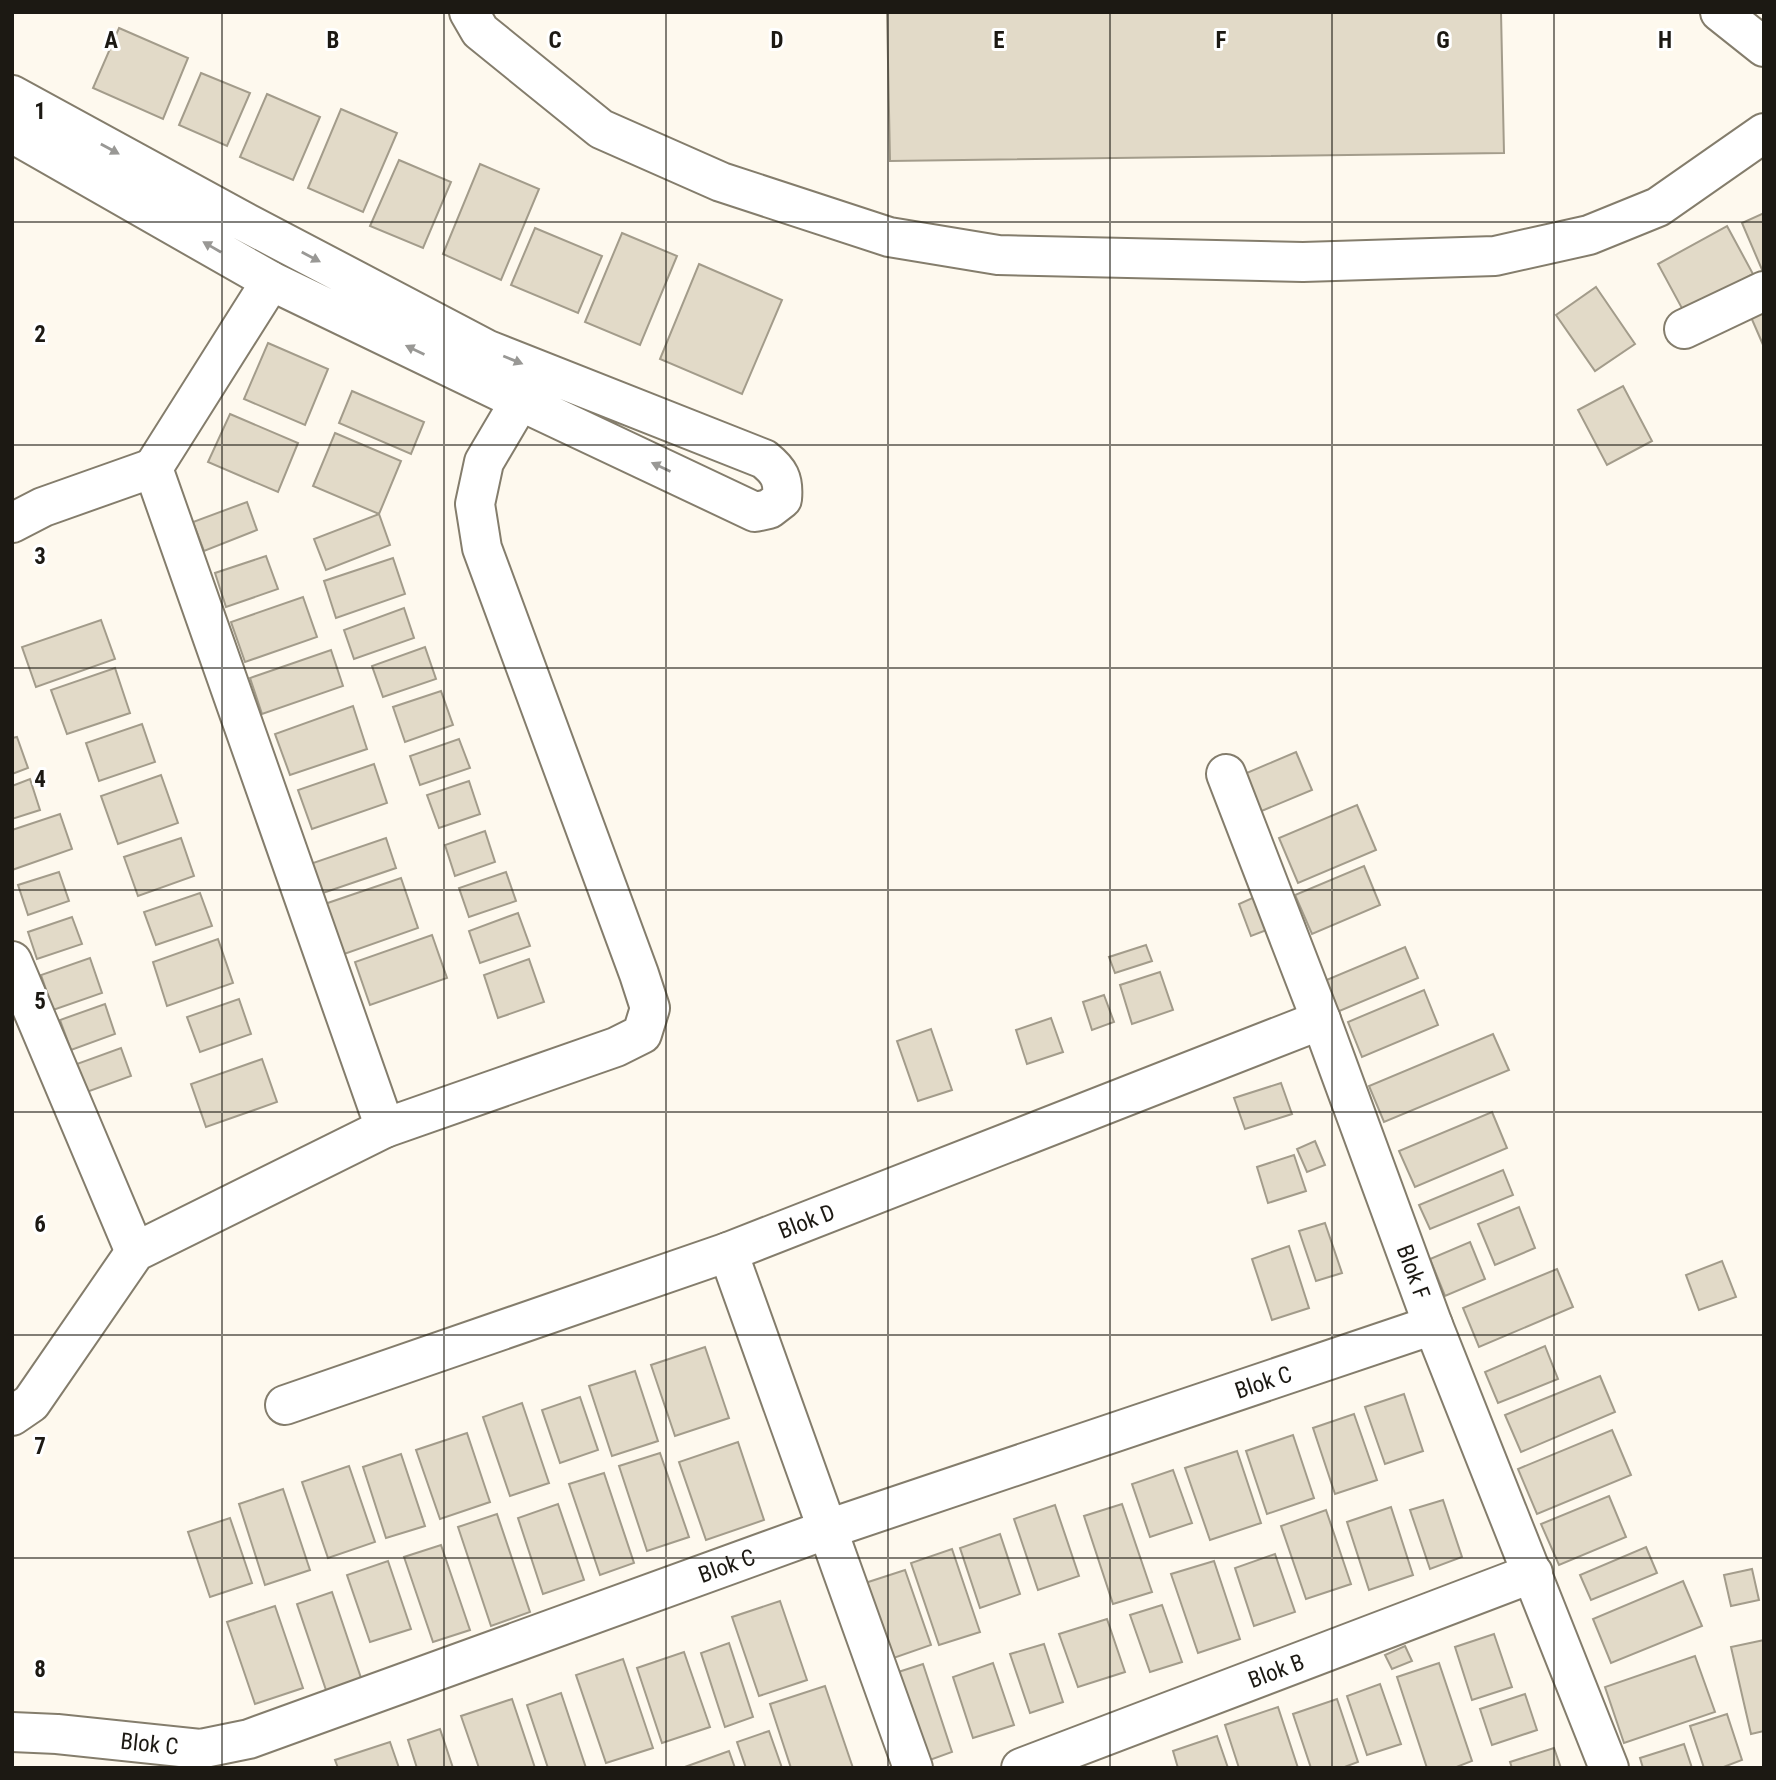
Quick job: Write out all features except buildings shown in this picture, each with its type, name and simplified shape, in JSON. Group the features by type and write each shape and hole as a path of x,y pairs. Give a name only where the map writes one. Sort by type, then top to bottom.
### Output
{"street":[{"path":"469,12 480,31 601,129 721,181 889,237 998,255 1303,262 1494,256 1589,235 1658,207 1764,133"},
{"path":"1720,12 1764,47"},
{"path":"12,95 239,219 488,350 764,459 776,469 783,485 782,499 769,509 755,512 520,401 271,281 12,133"},
{"path":"12,523 43,507 153,468 271,281"},
{"path":"1684,329 1764,291"},
{"path":"12,1416 31,1403 135,1252 385,1128 616,1047 642,1034 650,1008 639,974 482,548 475,504 484,462 520,401"},
{"path":"722,496 743,451"},
{"path":"153,468 385,1128"},
{"name":"Blok F","path":"1226,774 1321,1020 1433,1325 1609,1768"},
{"path":"12,961 135,1252"},
{"name":"Blok D","path":"285,1405 728,1252 1321,1020"},
{"path":"728,1252 913,1768"},
{"name":"Blok C","path":"12,1732 200,1749 249,1739 828,1529 1433,1325"},
{"name":"Blok B","path":"1021,1768 1533,1573"}]}
